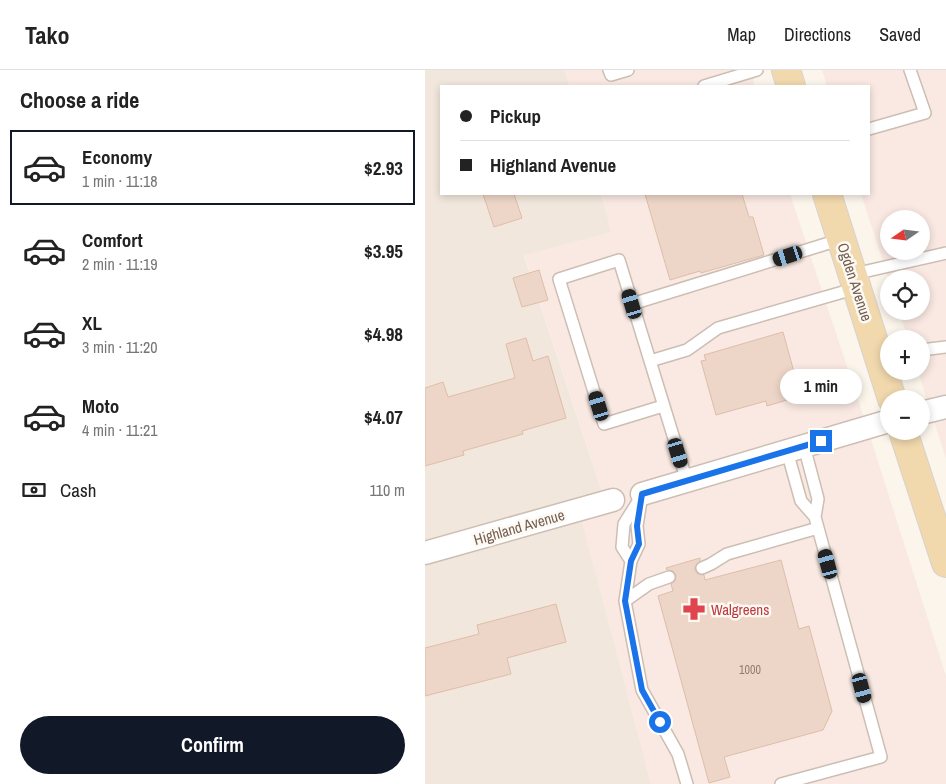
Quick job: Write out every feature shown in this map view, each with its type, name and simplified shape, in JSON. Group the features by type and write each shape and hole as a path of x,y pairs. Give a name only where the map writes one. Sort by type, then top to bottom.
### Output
{"main road":[{"path":"786,70 791,85"},
{"name":"Ogden Avenue","path":"827,195 880,347"},
{"path":"906,440 946,563"}],"street":[{"path":"930,411 946,407"},
{"path":"642,494 880,424"},
{"name":"Highland Avenue","path":"425,553 613,500"}],"lane":[{"path":"616,85 610,73 628,70"},
{"path":"718,84 757,70"},
{"path":"870,129 925,113 911,70"},
{"path":"632,304 842,239"},
{"path":"650,361 687,350 718,328 856,281 946,253"},
{"path":"663,406 604,424 559,279 619,260 687,481"},
{"path":"930,349 946,347"},
{"path":"781,784 881,757 816,522 801,501 796,449"},
{"path":"796,449 818,499 816,522"},
{"path":"631,561 622,547 624,524 642,494"},
{"path":"642,494 637,526 639,544 631,561 625,601 642,690 678,754 687,784"},
{"path":"702,568 727,554 816,522"},
{"path":"625,601 649,584 669,577"}],"shaded area":[{"path":"425,70 565,70 569,85 440,85 440,195 601,195 612,232 524,256 606,504 580,511 651,784 425,784"},
{"path":"565,70 750,70 755,85 569,85"},
{"path":"822,70 946,70 946,459 930,409 930,390 924,390 921,380 930,380 930,330 905,330 902,320 930,320 930,270 886,270 882,260 930,260 930,210 880,210 880,252 861,195 870,195 870,85 827,85"},
{"path":"601,195 790,195 868,430 946,676 946,784 651,784 579,511 606,503 524,255 611,232"}],"building":[{"path":"483,195 514,195 522,218 494,227"},
{"path":"645,195 742,195 749,217 753,217 764,255 670,280"},
{"path":"539,270 548,300 522,307 513,278"},
{"path":"783,332 797,383 787,400 767,406 766,401 716,415 701,361 706,360 704,355"},
{"path":"526,338 533,361 548,356 566,418 522,431 523,434 463,451 464,455 425,466 425,388 443,382 448,397 515,378 506,344"},
{"name":"Walgreens","path":"700,558 695,571 698,574 704,575 705,580 781,560 799,629 809,626 832,711 823,730 724,757 730,777 709,783 658,596 673,591 671,584 675,581 676,575 673,571 666,568"},
{"path":"556,604 566,642 507,658 511,674 425,696 425,648 479,634 477,625"}],"place":[{"name":"Walgreens","path":"694,609"}],"route":[{"path":"660,722 642,690 625,601 631,561 639,544 637,526 642,494 821,441"}]}
